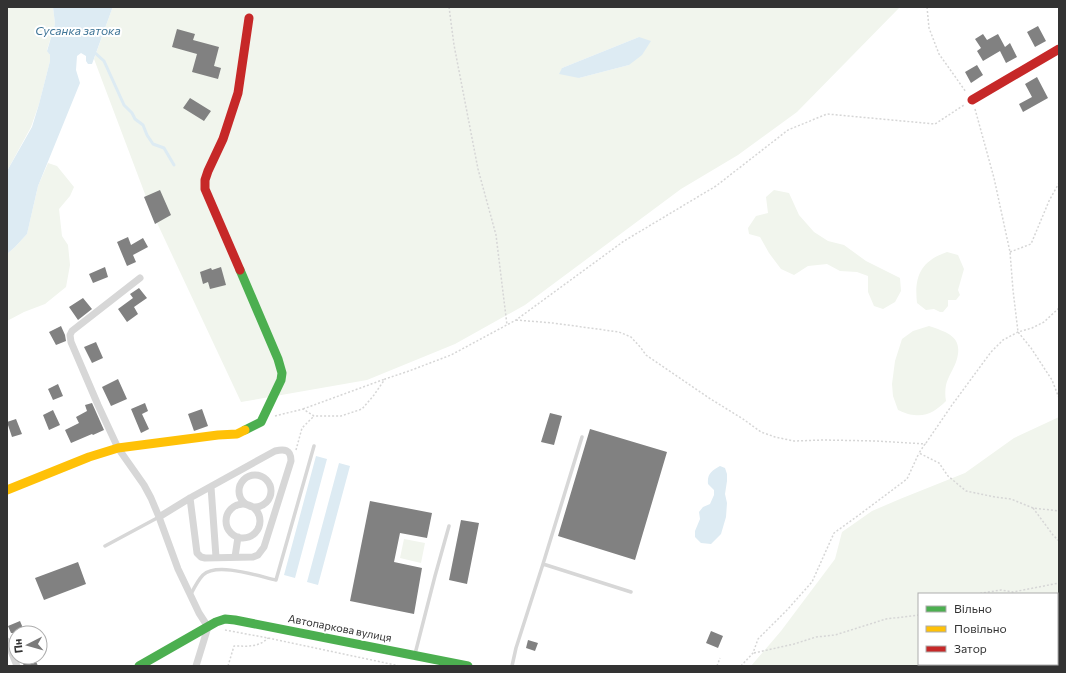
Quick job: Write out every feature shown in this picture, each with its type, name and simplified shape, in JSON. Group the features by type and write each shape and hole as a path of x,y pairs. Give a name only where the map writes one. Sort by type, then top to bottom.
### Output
{"street":[{"path":"7,490 89,457 118,448 218,434 237,434 261,422 282,373 278,359 205,189 205,180 208,171 223,139 238,93 249,18"},
{"path":"972,100 1059,50"},
{"path":"140,278 72,331 70,335 71,342 118,448 144,485 159,517 178,569 190,595 208,627 196,666"},
{"path":"159,517 190,498 275,451 282,449 290,453 291,461 264,546 258,554 253,557 201,557 197,553 190,498"},
{"path":"249,506 244,504 239,505 228,514 228,527 234,535 238,537 242,538 252,536 260,524 256,511 249,506 242,500 239,496 239,486 248,476 261,476 268,481 270,486 269,499 262,505 249,506"},
{"path":"211,487 216,557"},
{"path":"235,557 238,537"},
{"name":"Автопаркова вулиця","path":"139,666 216,622 224,619 468,666"},
{"path":"7,641 17,666"}],"lane":[{"path":"512,666 516,648 582,437"},
{"path":"190,595 203,575 218,569 230,570 276,580 314,446"},
{"path":"105,546 159,517"},
{"path":"415,655 435,576 450,526"},
{"path":"543,564 631,592"}],"path":[{"path":"449,7 454,45 478,169 496,235 507,325"},
{"path":"927,7 929,28 939,54 972,100 994,178 1010,252 1012,290 1018,332 1031,348 1052,380 1059,398"},
{"path":"275,416 303,409 451,355 516,320 624,240 716,186 788,130 827,114 935,124 972,100"},
{"path":"1010,252 1031,244 1049,201 1059,183"},
{"path":"741,666 753,653 758,639 812,582 834,532 859,516 907,479 919,453 991,352 1003,340 1018,332 1032,328 1044,322 1059,308"},
{"path":"516,320 619,332 631,337 646,355 709,398 744,419 761,432 776,437 794,441 877,441 925,444"},
{"path":"303,409 314,416 341,416 362,409 385,379"},
{"path":"291,457 298,449 302,428 314,416"},
{"path":"919,453 939,463 948,476 966,491 1011,499 1034,508 1059,511"},
{"path":"1034,508 1059,541"},
{"path":"982,593 1001,590 1013,592 1059,582"},
{"path":"753,653 794,644 816,637 835,635 886,619 918,615"},
{"path":"223,630 400,666"},
{"path":"228,666 234,646 248,647 262,644 268,638"},
{"path":"717,666 720,658"}],"shaded area":[{"path":"7,7 53,7 55,24 47,50 50,55 50,61 39,104 31,127 7,171"},
{"path":"112,7 900,7 797,112 738,155 681,189 525,305 455,344 367,380 241,402 151,210 94,59","holes":["639,37 629,65 579,78 562,68"]},
{"path":"48,163 57,166 74,187 70,196 59,209 62,236 68,245 70,265 66,287 45,304 24,312 7,321 7,254 27,234 38,186"},
{"path":"774,190 789,193 799,215 814,232 828,241 844,245 866,261 900,278 901,291 895,302 883,309 874,306 868,292 868,276 857,272 840,271 827,264 808,266 794,275 781,269 769,253 760,237 749,234 748,228 756,216 768,213 766,197"},
{"path":"947,252 958,255 964,269 958,290 960,295 956,300 948,300 948,306 943,312 934,309 926,310 917,303 916,293 918,277 925,265 931,260"},
{"path":"929,326 949,334 957,342 958,354 946,385 946,401 935,410 927,414 910,414 898,410 893,396 892,384 895,361 902,339 913,331"},
{"path":"1059,417 1059,666 751,666 781,631 835,559 842,532 872,511 965,473 1014,438"},
{"path":"404,539 425,543 421,563 400,558"}],"water":[{"name":"Сусанка затока","path":"53,7 112,7 112,9 92,64 88,64 86,61 86,56 81,53 77,56 76,70 80,83 38,186 27,234 7,254 7,171 32,127 39,104 50,61 50,55 47,51 55,24"},
{"path":"639,37 651,41 642,55 629,65 579,78 559,74 562,68"},
{"path":"316,456 327,459 295,578 284,575"},
{"path":"339,463 350,466 318,585 307,582"},
{"path":"720,466 725,468 727,474 725,494 727,503 726,517 721,534 711,544 701,543 695,537 695,531 700,519 699,512 703,507 710,504 714,495 714,490 708,484 708,477 712,471"}],"building":[{"path":"1038,26 1046,41 1035,47 1027,32"},
{"path":"177,29 195,34 193,40 219,47 214,66 221,68 218,79 192,72 197,54 172,47"},
{"path":"983,34 987,40 998,34 1005,47 1010,43 1017,57 1006,63 1000,51 983,61 977,51 981,48 975,39"},
{"path":"977,65 983,75 971,83 965,72"},
{"path":"1037,77 1048,98 1023,112 1019,104 1032,97 1025,84"},
{"path":"190,98 211,111 204,121 183,108"},
{"path":"160,190 171,215 155,224 144,197"},
{"path":"128,237 131,245 143,238 148,247 133,255 136,262 127,266 117,242"},
{"path":"105,267 108,277 93,283 89,274"},
{"path":"221,267 226,285 210,289 208,282 203,284 200,272 211,268 212,270"},
{"path":"139,288 147,298 134,307 138,314 127,322 118,309 133,298 130,294"},
{"path":"83,298 92,309 78,320 69,307"},
{"path":"61,326 66,341 56,345 49,332"},
{"path":"96,342 103,358 92,363 84,347"},
{"path":"118,379 127,399 111,406 102,387"},
{"path":"58,384 63,396 53,400 48,389"},
{"path":"92,403 104,430 71,443 65,430 79,423 76,417 87,411 85,405"},
{"path":"145,403 148,411 142,414 149,429 141,433 131,409"},
{"path":"202,409 208,426 194,431 188,414"},
{"path":"53,410 60,425 49,430 43,415"},
{"path":"550,413 562,416 554,445 541,442"},
{"path":"16,419 22,434 12,437 7,422"},
{"path":"590,429 667,452 635,560 558,536"},
{"path":"370,501 432,513 427,538 400,533 394,562 422,568 414,614 350,601"},
{"path":"461,520 479,523 467,584 449,580"},
{"path":"78,562 86,584 44,600 35,578"},
{"path":"20,621 22,625 10,625"},
{"path":"711,631 723,636 718,648 706,643"},
{"path":"528,640 538,643 535,651 526,648"},
{"path":"24,665 38,666 24,666"}],"waterway":[{"path":"94,52 104,61 124,105 132,113 135,119 143,125 153,144 164,148 174,165"}],"traffic: fast":[{"path":"240,270 278,359 282,373 281,380 261,422 245,430"},
{"path":"139,666 216,622 225,619 468,666"}],"traffic: slow":[{"path":"7,490 89,457 118,448 218,435 237,434 245,430"}],"traffic: jam":[{"path":"240,270 205,189 205,180 223,139 238,93 249,18"},
{"path":"972,100 1059,49"}]}
